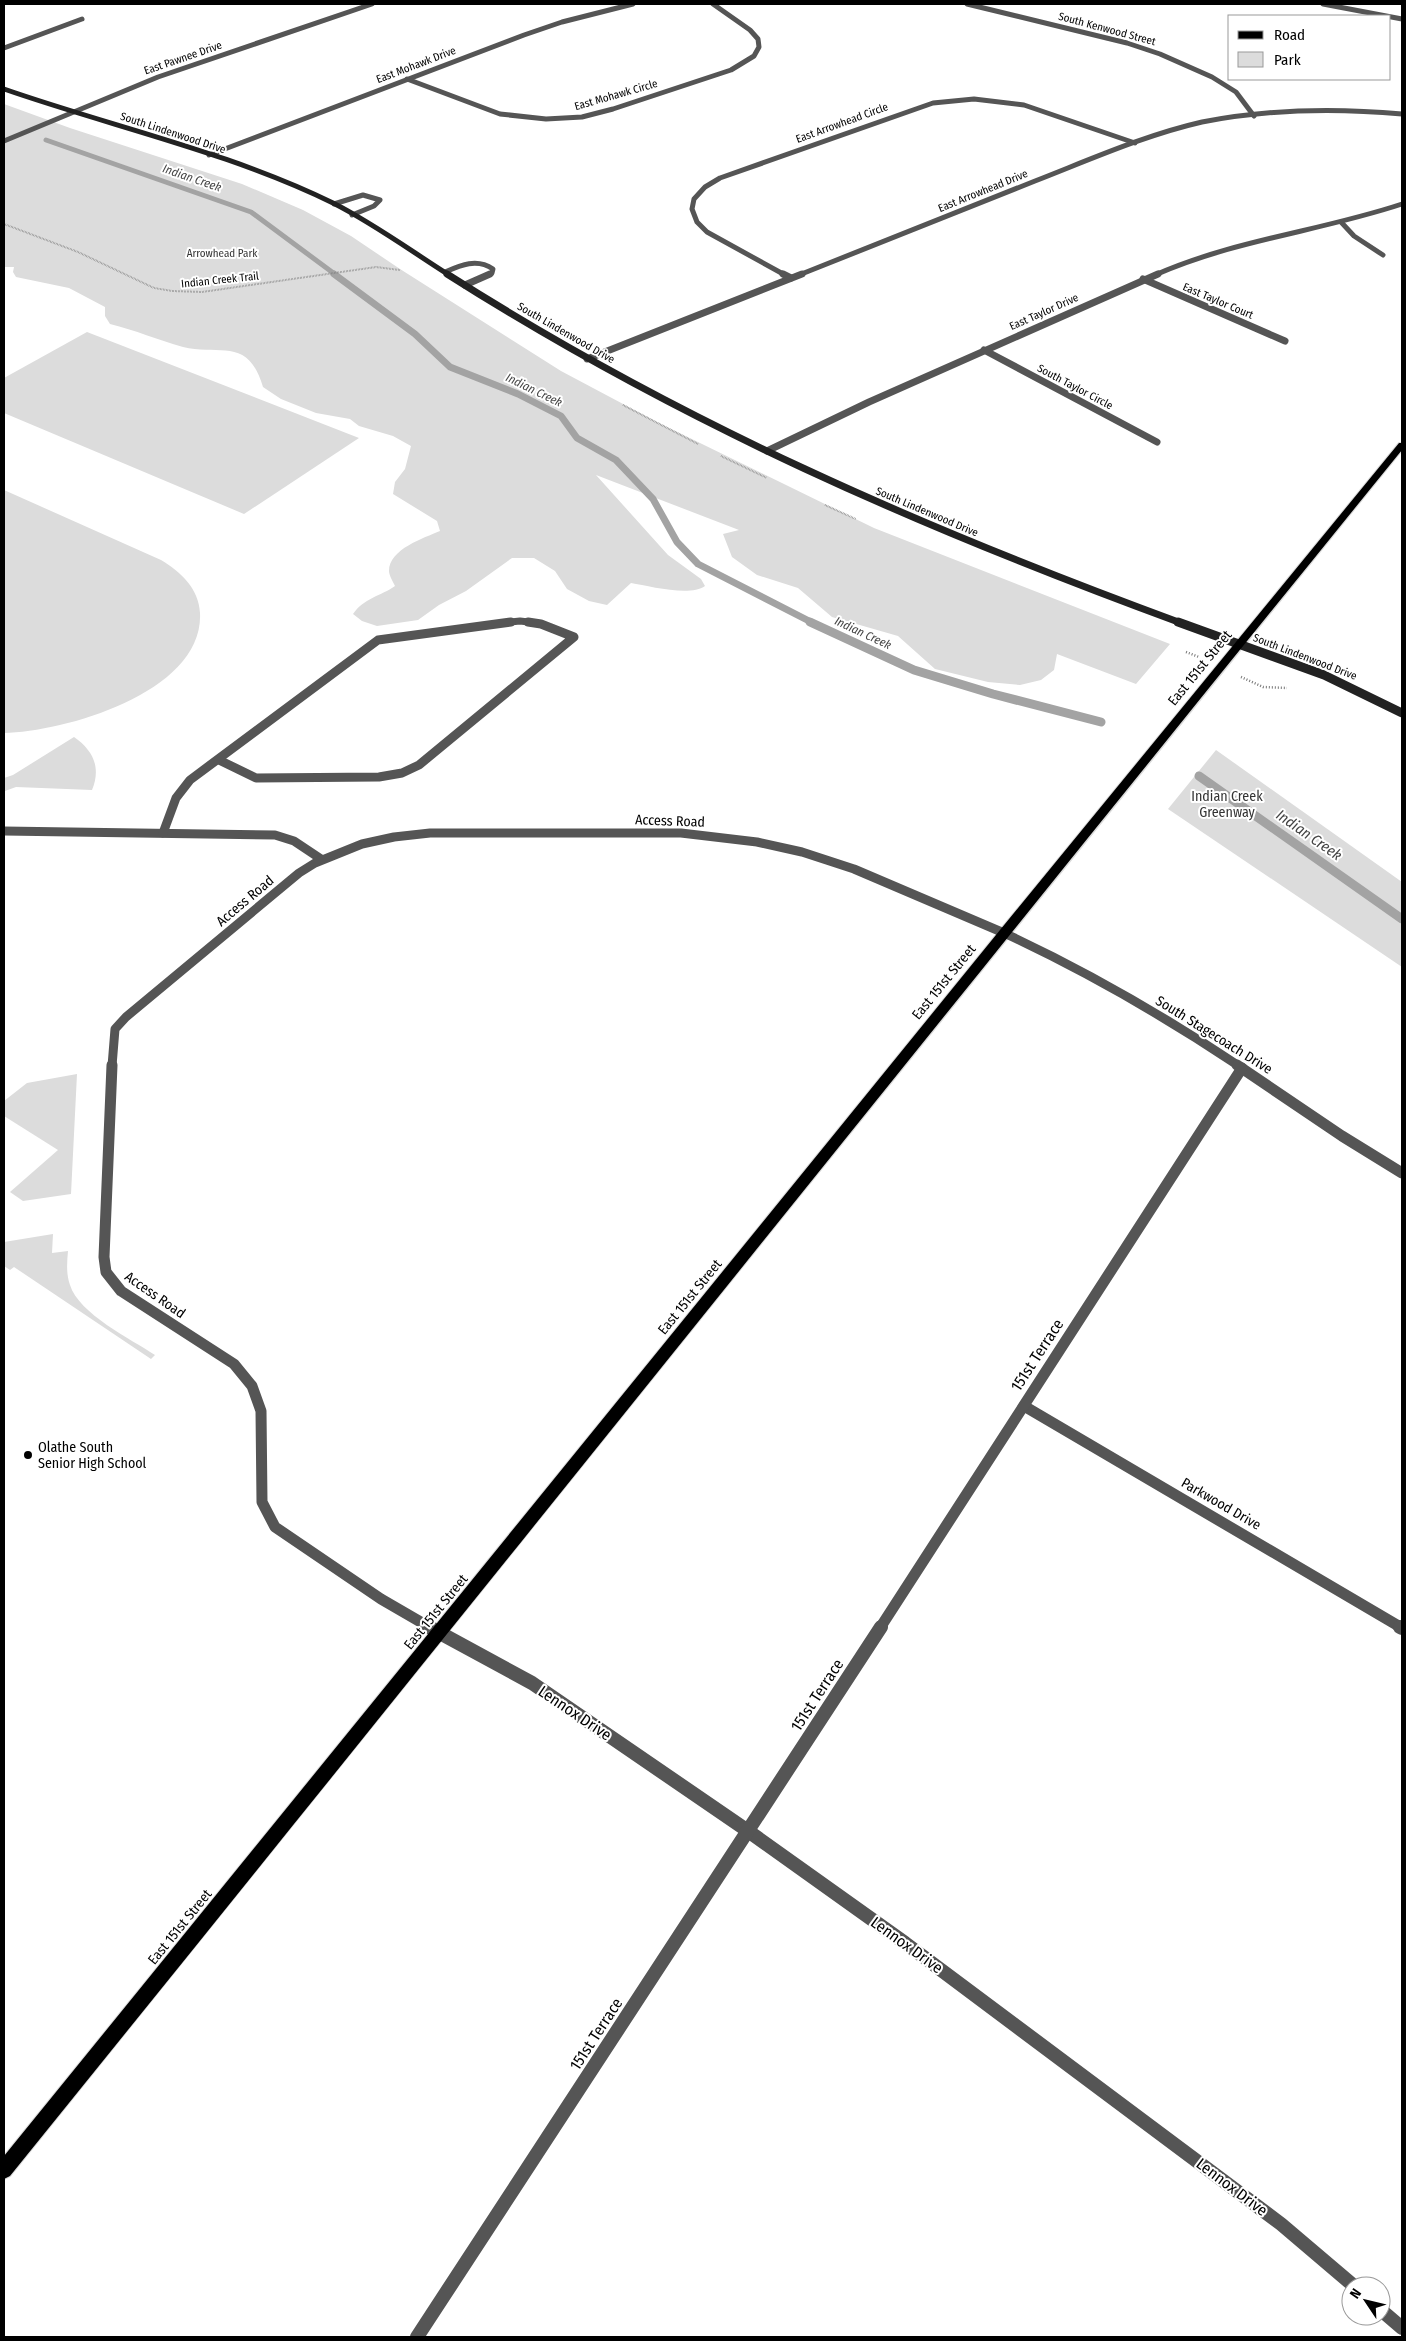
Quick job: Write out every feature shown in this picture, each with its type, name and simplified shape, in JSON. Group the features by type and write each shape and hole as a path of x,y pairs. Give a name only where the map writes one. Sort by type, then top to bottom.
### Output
{"main road":[{"name":"East 151st Street","path":"4,2170 1004,933 1402,445"}],"street":[{"path":"348,4 359,8"},
{"name":"East Pawnee Drive","path":"4,141 158,76 372,4"},
{"name":"East Mohawk Drive","path":"209,156 407,79 562,22 633,4"},
{"name":"East Mohawk Circle","path":"407,79 500,114 546,119 582,116 614,108 731,70 754,56 759,47 758,39 750,30 713,4"},
{"name":"South Kenwood Street","path":"967,4 1127,43 1160,54 1212,77 1236,92 1254,116"},
{"path":"1323,4 1381,15"},
{"path":"4,48 82,19"},
{"name":"South Lindenwood Drive","path":"4,89 70,113 270,176 334,204 587,359 669,404 865,498 972,543 1316,672 1378,699 1402,713"},
{"name":"East Arrowhead Circle","path":"791,278 707,232 697,222 692,209 694,199 705,186 728,175 916,107 954,100 999,101 1024,105 1135,142"},
{"name":"East Arrowhead Drive","path":"587,359 1135,142 1214,120 1320,109 1402,114"},
{"path":"334,204 366,194 380,200 374,206 352,215"},
{"name":"East Taylor Drive","path":"767,451 984,350 1144,279 1218,251 1341,222 1402,204"},
{"path":"1341,222 1354,236 1383,255"},
{"path":"445,272 471,262 488,265 493,269 492,273 486,277 465,285"},
{"name":"East Taylor Court","path":"1144,279 1285,341"},
{"name":"South Taylor Circle","path":"984,350 1157,442"},
{"path":"164,833 172,804 179,791 219,760 378,640 520,621 541,624 574,637 419,765 402,773 379,777 256,778 219,760"},
{"path":"4,831 275,835 294,841 321,859"},
{"name":"Access Road","path":"440,1633 381,1599 276,1527 262,1502 261,1411 252,1386 234,1364 121,1290 106,1272 104,1257 112,1040 115,1029 126,1017 299,873 321,859 372,840 430,833 682,833 721,837 801,852 844,866 892,883 1004,933"},
{"name":"South Stagecoach Drive","path":"1004,933 1069,963 1115,989 1242,1068 1402,1173"},
{"name":"151st Terrace","path":"417,2337 748,1832 1242,1068"},
{"name":"Parkwood Drive","path":"1024,1406 1402,1628"},
{"name":"Lennox Drive","path":"440,1633 532,1683 913,1949 1281,2224 1342,2276"},
{"path":"1391,2319 1402,2328"}],"path":[{"name":"Indian Creek Trail","path":"4,224 78,252 154,288 186,293 354,270 391,268"}],"green space":[{"name":"Arrowhead Park","path":"4,104 70,128 242,184 303,210 351,236 561,371 657,422 874,528 1170,644 1136,684 1057,654 1054,670 1041,680 1020,685 988,682 935,669 898,636 832,617 798,588 757,575 732,557 723,534 739,530 596,475 668,555 701,579 705,586 690,591 680,591 631,583 607,605 589,601 567,589 555,571 534,558 512,558 466,591 439,605 418,620 377,626 362,621 353,614 357,609 362,604 395,586 389,571 395,556 408,545 440,531 437,521 393,494 395,482 405,469 411,446 393,436 359,426 350,419 316,413 281,399 263,387 257,371 249,360 241,354 231,351 183,347 110,324 105,316 105,307 69,288 16,277 13,272 14,267 4,267"},
{"path":"87,332 359,438 244,514 4,413 4,378"},
{"path":"4,490 161,560 182,576 196,596 200,613 195,641 180,665 156,685 126,702 94,715 61,725 30,731 4,733"},
{"path":"74,737 87,748 94,760 96,774 92,790 16,787 5,791 4,778 13,775"},
{"name":"Indian Creek Greenway","path":"1216,750 1402,882 1402,967 1168,809"},
{"path":"77,1074 71,1194 23,1201 10,1192 58,1150 4,1116 4,1101 27,1083"},
{"path":"53,1234 52,1253 68,1251 68,1277 75,1296 107,1325 155,1355 151,1359 14,1267 10,1270 4,1266 4,1242"}],"waterway":[{"name":"Indian Creek","path":"46,140 251,212 336,275"},
{"name":"Indian Creek","path":"334,274 415,334 450,367 518,394 561,416 577,438 616,460 653,499 677,542 698,564 813,623"},
{"name":"Indian Creek","path":"810,622 914,670 993,694 1101,722"},
{"name":"Indian Creek","path":"1199,776 1402,919"}],"place":[{"name":"Olathe South Senior High School","path":"28,1455"}]}
